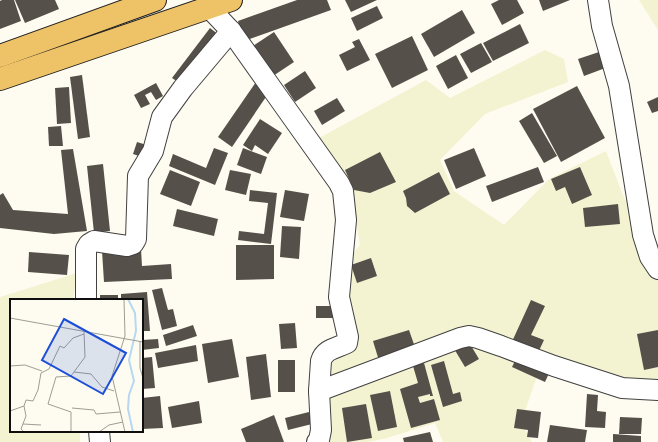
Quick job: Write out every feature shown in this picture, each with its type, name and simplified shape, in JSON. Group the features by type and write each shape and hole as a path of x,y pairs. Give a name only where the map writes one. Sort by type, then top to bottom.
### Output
{"highway":[{"path":"0,56 156,0"},
{"path":"0,79 231,0"}],"street":[{"path":"598,0 602,26 619,86 643,235 650,257 658,269"},
{"path":"208,7 230,31 339,183 343,191 346,220 339,297 348,337 347,343 326,352 322,356 319,392 321,430 319,440 317,442"},
{"path":"86,299 86,249 89,244 94,241 127,246 133,244 136,239 138,176 153,151 162,117 183,88 230,31"},
{"path":"319,392 460,338 469,336 622,388 658,390"},
{"path":"99,432 100,442"}],"green space":[{"path":"639,0 658,0 658,30"},
{"path":"545,50 564,59 568,82 485,114 440,160 454,191 504,225 549,179 606,151 622,193 658,270 658,393 542,361 521,423 532,442 443,442 435,423 369,442 324,442 328,367 352,343 344,265 360,245 351,194 319,138 426,80 450,98"},
{"path":"77,273 73,299 10,299 10,432 80,432 80,442 0,442 0,297"}],"building":[{"path":"14,0 21,21 0,29 0,1"},
{"path":"15,0 55,0 59,9 25,23"},
{"path":"297,0 327,0 331,10 244,41 238,21"},
{"path":"345,0 377,0 351,12"},
{"path":"499,0 517,0 524,13 502,25 491,4"},
{"path":"539,0 570,0 543,11"},
{"path":"377,6 383,18 357,31 351,18"},
{"path":"462,10 475,33 434,57 421,34"},
{"path":"520,24 529,43 493,61 483,43"},
{"path":"210,28 219,35 181,84 172,78"},
{"path":"274,32 294,62 273,76 253,46"},
{"path":"412,36 428,70 392,88 375,54"},
{"path":"359,39 370,60 347,71 339,55 355,47 352,42"},
{"path":"481,43 492,62 471,73 460,54"},
{"path":"602,51 608,67 584,76 578,59"},
{"path":"456,55 468,78 448,89 436,66"},
{"path":"305,71 316,88 295,102 284,85"},
{"path":"82,75 90,137 78,139 70,77"},
{"path":"258,79 270,91 232,147 218,137"},
{"path":"156,83 163,96 156,100 151,92 145,95 150,104 141,108 134,95"},
{"path":"577,86 605,138 561,162 533,109"},
{"path":"69,87 71,123 57,124 55,88"},
{"path":"658,97 658,111 652,113 647,102"},
{"path":"337,98 345,111 322,125 314,111"},
{"path":"532,113 557,156 544,163 519,121"},
{"path":"260,119 282,133 268,154 255,145 252,151 243,145"},
{"path":"61,126 63,146 49,146 48,127"},
{"path":"137,142 150,146 145,158 133,154"},
{"path":"214,148 228,153 215,185 169,166 173,154 206,168"},
{"path":"243,148 267,157 261,174 237,165"},
{"path":"474,148 486,176 456,189 444,160"},
{"path":"73,149 87,231 54,234 0,228 0,195 3,193 13,210 68,214 61,150"},
{"path":"380,152 396,182 370,193 354,190 345,170"},
{"path":"103,164 110,231 94,233 87,166"},
{"path":"538,167 544,182 492,202 486,186"},
{"path":"580,167 592,195 572,204 565,187 556,191 551,179"},
{"path":"170,170 200,182 191,206 160,194"},
{"path":"230,170 251,174 246,195 225,190"},
{"path":"439,172 450,194 415,213 407,206 403,191"},
{"path":"250,190 277,193 271,244 238,240 239,231 264,234 268,203 249,201"},
{"path":"285,190 309,194 304,221 280,217"},
{"path":"618,204 620,224 585,227 583,208"},
{"path":"177,209 218,219 214,236 173,226"},
{"path":"282,226 301,227 299,259 280,257"},
{"path":"236,245 274,245 274,279 236,280"},
{"path":"141,249 142,266 171,264 172,279 104,282 102,251"},
{"path":"29,252 69,255 67,275 28,272"},
{"path":"371,258 377,276 357,283 351,265"},
{"path":"162,288 168,310 173,309 177,326 162,330 152,290"},
{"path":"147,292 150,331 143,331 143,299 121,299 121,294"},
{"path":"100,295 118,295 118,299 100,299"},
{"path":"531,300 545,306 531,335 544,340 536,357 510,346"},
{"path":"316,306 338,306 338,318 316,318"},
{"path":"295,323 297,348 281,349 279,324"},
{"path":"193,325 197,336 166,346 163,335"},
{"path":"409,330 417,353 380,364 373,341"},
{"path":"658,330 658,367 644,370 637,334"},
{"path":"158,339 159,348 143,350 143,340"},
{"path":"232,339 239,377 208,383 202,344"},
{"path":"467,339 479,359 465,367 453,347"},
{"path":"196,345 198,361 158,368 155,353"},
{"path":"266,354 271,397 251,400 246,357"},
{"path":"518,355 551,369 545,382 512,367"},
{"path":"152,357 155,388 143,389 143,358"},
{"path":"278,360 295,360 295,392 278,392"},
{"path":"444,361 453,394 460,392 462,401 443,407 431,365"},
{"path":"424,363 433,396 430,396 430,394 418,397 420,403 434,399 440,420 411,428 400,389 418,383 413,366"},
{"path":"390,391 397,427 378,431 370,395"},
{"path":"587,394 598,395 597,411 606,412 605,428 585,427"},
{"path":"160,396 163,428 143,429 143,398"},
{"path":"199,401 202,423 172,428 168,407"},
{"path":"366,404 372,438 347,442 342,408"},
{"path":"517,409 541,412 538,438 527,437 528,430 514,428"},
{"path":"309,412 312,424 288,430 285,418"},
{"path":"274,415 284,442 246,442 241,429"},
{"path":"620,417 642,418 641,434 619,434"},
{"path":"550,425 587,430 585,442 547,442"},
{"path":"430,432 433,442 404,442 403,438"},
{"path":"613,434 641,436 641,442 613,442"}]}
